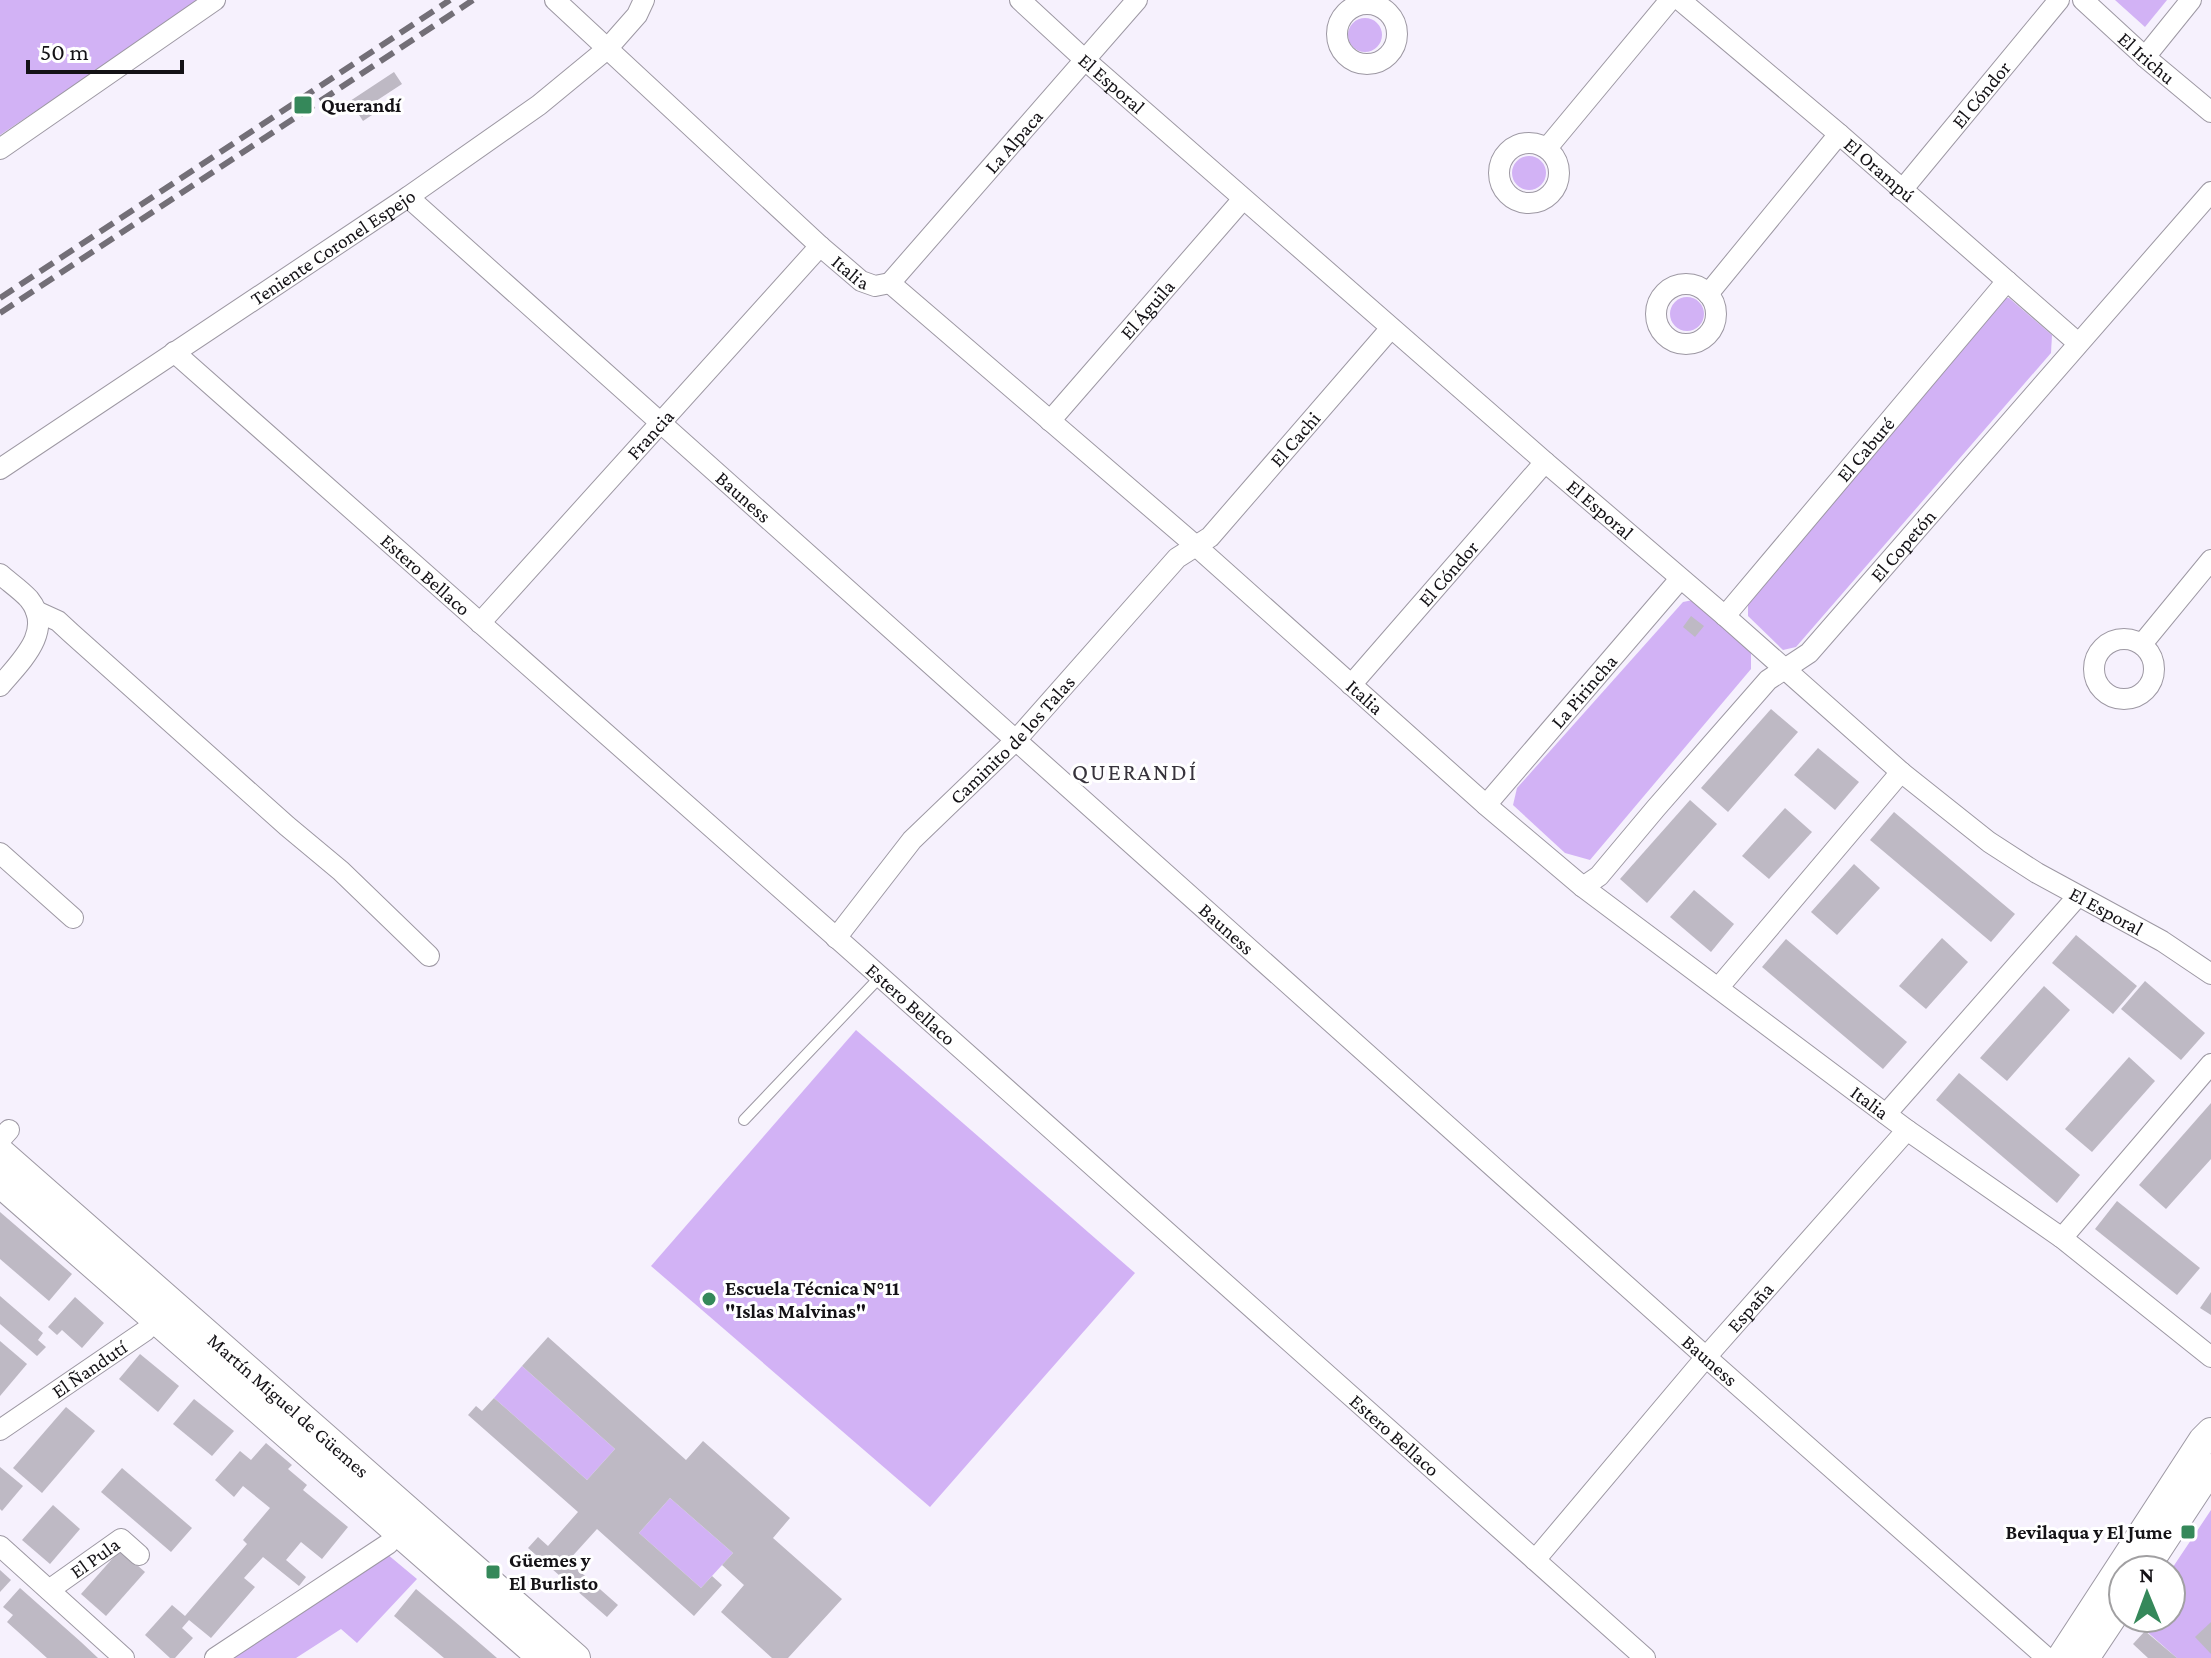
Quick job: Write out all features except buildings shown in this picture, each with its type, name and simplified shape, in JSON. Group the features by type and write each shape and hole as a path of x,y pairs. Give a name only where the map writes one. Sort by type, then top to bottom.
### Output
{"main road":[{"name":"Martín Miguel de Güemes","path":"3,1141 164,1311"},
{"name":"Martín Miguel de Güemes","path":"0,1183 164,1311 557,1655"},
{"path":"2061,1658 2211,1432"},
{"path":"2155,1554 2211,1468"},
{"path":"2085,1658 2107,1625"}],"street":[{"path":"0,149 215,0"},
{"name":"Italia","path":"555,0 820,246 861,281 875,286 890,283 1196,546 1486,805 1583,887 1907,1130 2062,1238 2211,1357"},
{"name":"Teniente Coronel Espejo","path":"0,469 408,197 539,105 607,49 637,15 644,0"},
{"name":"El Esporal","path":"1020,0 1243,199 1901,772 1989,842 2037,873 2162,941 2211,974"},
{"name":"La Alpaca","path":"890,283 1137,0"},
{"path":"1547,148 1670,0"},
{"name":"El Orampú","path":"1680,0 2078,343"},
{"name":"El Cóndor","path":"1902,190 2059,0"},
{"name":"El Irichu","path":"2083,0 2211,112"},
{"path":"2145,57 2191,0"},
{"path":"1708,294 1839,134"},
{"name":"El Copetón","path":"1583,887 1599,876 1768,680 1809,653 2211,192"},
{"name":"Bauness","path":"408,197 2047,1658"},
{"name":"El Águila","path":"1050,421 1243,199"},
{"name":"Francia","path":"480,623 820,246"},
{"name":"El Caburé","path":"1725,616 2007,281"},
{"name":"El Cachi","path":"1196,546 1210,537 1391,328"},
{"name":"Estero Bellaco","path":"174,352 1645,1658"},
{"name":"El Cóndor","path":"1351,685 1545,462"},
{"name":"Caminito de los Talas","path":"836,938 912,840 1016,740 1177,558 1196,546"},
{"path":"2142,644 2211,560"},
{"path":"0,574 28,598 36,611 39,627 34,644 0,686"},
{"name":"La Pirincha","path":"1486,805 1680,579"},
{"path":"36,611 58,621 341,871 429,956"},
{"path":"1719,987 1901,772"},
{"path":"0,853 73,918"},
{"path":"1886,1114 2078,896"},
{"path":"2062,1238 2211,1064"},
{"name":"España","path":"1535,1560 1706,1357 1907,1130"},
{"name":"El Ñandutí","path":"0,1430 145,1331 164,1311"},
{"path":"215,1658 388,1544 406,1524"},
{"name":"El Pula","path":"49,1590 121,1539 139,1555"},
{"path":"0,1546 124,1658"}],"lane":[{"path":"744,1120 880,977"}],"shaded area":[{"path":"0,0 202,0 0,135"},
{"path":"2115,0 2167,0 2145,27"},
{"path":"1365,18 1377,23 1382,35 1377,47 1365,52 1353,47 1348,35 1353,23"},
{"path":"1529,156 1541,161 1546,173 1541,185 1529,190 1517,185 1512,173 1517,161"},
{"path":"1687,297 1699,302 1704,314 1699,326 1687,331 1675,326 1670,314 1675,302"},
{"path":"2005,298 2009,298 2052,335 2051,353 1796,647 1783,650 1748,616 1748,604"},
{"path":"1693,600 1751,649 1751,669 1590,860 1565,853 1513,805 1517,788 1683,602"},
{"path":"856,1030 1135,1273 930,1507 651,1266"},
{"path":"522,1366 615,1449 587,1480 494,1398"},
{"path":"670,1498 733,1553 701,1588 639,1533"},
{"path":"2211,1510 2211,1658 2177,1658 2150,1634 2187,1634 2187,1554 2182,1554"},
{"path":"387,1554 417,1579 357,1643 341,1629 296,1658 228,1658"}],"railway":[{"path":"0,298 450,0"},
{"path":"0,313 473,0"}],"place":[{"name":"Querandí","path":"303,105"},
{"name":"Escuela Técnica N°11 \"Islas Malvinas\"","path":"709,1299"},
{"name":"Bevilaqua y El Jume","path":"2188,1532"},
{"name":"Güemes y El Burlisto","path":"493,1572"}],"district":[{"name":"QUERANDÍ","path":"1135,771"}]}
